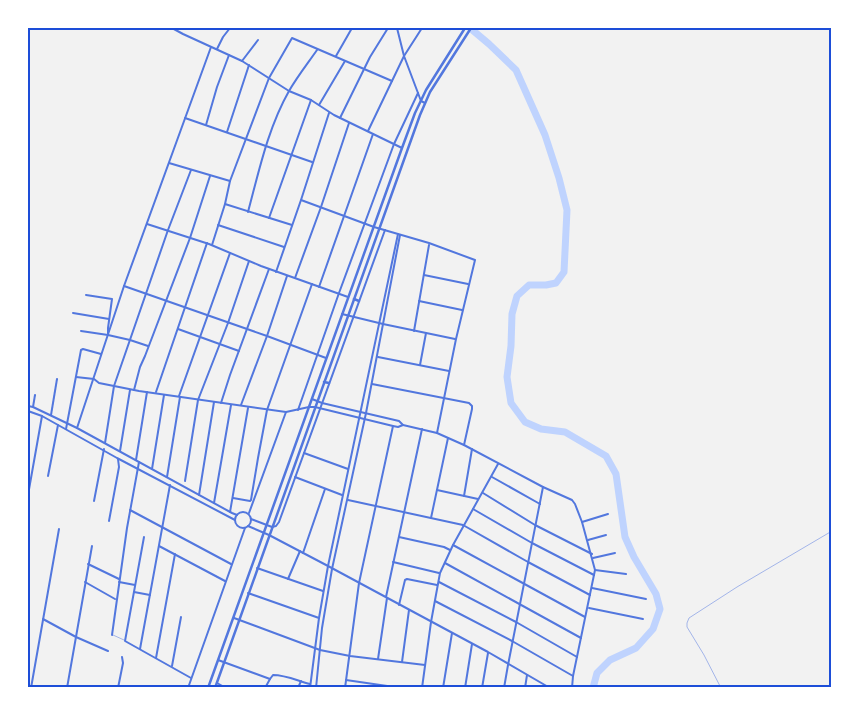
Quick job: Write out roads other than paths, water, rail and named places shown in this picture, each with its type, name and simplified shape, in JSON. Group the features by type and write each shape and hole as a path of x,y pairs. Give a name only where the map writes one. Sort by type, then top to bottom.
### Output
{"street":[{"path":"172,28 250,65 289,91 311,100 349,123 402,148"},
{"path":"217,49 230,28"},
{"path":"335,56 352,28"},
{"path":"340,118 370,58 388,28"},
{"path":"397,28 404,56 421,101 425,103"},
{"path":"368,132 404,56 422,28"},
{"path":"208,688 402,148 426,90 465,28"},
{"path":"215,688 238,619 420,115 430,92 471,28"},
{"path":"212,245 226,204 230,181 268,78 292,38 392,81"},
{"path":"242,61 258,40"},
{"path":"77,428 124,286 211,47"},
{"path":"248,212 278,115 289,91 318,49"},
{"path":"206,125 229,55"},
{"path":"319,105 345,60"},
{"path":"227,132 250,65"},
{"path":"298,410 394,144 418,93"},
{"path":"269,218 311,100"},
{"path":"276,272 329,112"},
{"path":"185,118 312,162"},
{"path":"295,278 349,123"},
{"path":"319,287 373,134"},
{"path":"169,163 230,181"},
{"path":"105,442 114,386 168,230 192,170"},
{"path":"134,390 140,367 190,238 210,176"},
{"path":"301,200 374,227 475,260 462,310 437,433"},
{"path":"226,204 292,225"},
{"path":"147,224 207,243 249,262 348,297"},
{"path":"218,225 284,247"},
{"path":"251,519 272,527 280,522 384,230"},
{"path":"265,688 274,675 285,676 310,686 323,591 399,235"},
{"path":"316,688 332,569 378,357 399,235"},
{"path":"155,392 207,243"},
{"path":"414,331 430,244"},
{"path":"167,477 180,397 230,253"},
{"path":"185,481 198,400 249,262"},
{"path":"221,403 269,269"},
{"path":"424,275 469,284"},
{"path":"241,406 287,276"},
{"path":"233,498 251,500 267,410 312,284"},
{"path":"359,285 362,291"},
{"path":"124,286 326,358"},
{"path":"86,295 112,299 108,335"},
{"path":"354,299 359,301"},
{"path":"419,301 462,310"},
{"path":"73,313 109,319"},
{"path":"342,314 456,339"},
{"path":"178,328 219,345 240,351"},
{"path":"81,331 130,340 148,347"},
{"path":"420,365 426,333"},
{"path":"66,429 82,349 101,354"},
{"path":"378,357 449,371"},
{"path":"332,358 336,364"},
{"path":"76,377 94,379 99,383 134,390 267,410 286,412 309,407 393,426 403,425 422,429 437,433 464,445 542,487 572,500 588,540 595,570 572,688"},
{"path":"51,415 57,380"},
{"path":"324,382 329,383"},
{"path":"372,384 469,404 472,406 464,445"},
{"path":"120,451 130,389"},
{"path":"112,635 125,540 138,468 137,461 147,392"},
{"path":"152,469 165,394"},
{"path":"33,407 35,395"},
{"path":"312,399 399,421 403,425"},
{"path":"199,495 214,402"},
{"path":"214,503 231,405"},
{"path":"28,406 51,415 105,442 237,515"},
{"path":"230,512 248,407"},
{"path":"28,411 42,416 235,520 240,527 264,533 300,551 488,652 550,688"},
{"path":"188,688 232,564 246,527 250,523 249,514 286,412"},
{"path":"28,495 42,416"},
{"path":"48,476 58,425"},
{"path":"345,688 359,583 393,426"},
{"path":"378,659 386,598 422,429"},
{"path":"431,518 448,438"},
{"path":"302,446 305,451 348,469"},
{"path":"94,501 104,450"},
{"path":"464,496 472,450"},
{"path":"109,521 119,467 117,458"},
{"path":"422,688 440,573 452,545 498,464"},
{"path":"293,468 298,470"},
{"path":"295,477 343,496"},
{"path":"491,477 540,504"},
{"path":"140,650 170,485"},
{"path":"287,485 292,487"},
{"path":"504,688 542,487"},
{"path":"303,553 325,489"},
{"path":"437,490 478,499"},
{"path":"482,493 592,554"},
{"path":"347,500 463,525 590,595"},
{"path":"473,509 532,543 594,575"},
{"path":"130,510 232,564"},
{"path":"235,520 237,515 242,512 249,514"},
{"path":"582,522 608,514"},
{"path":"31,688 59,529"},
{"path":"588,540 606,535"},
{"path":"144,537 125,641 191,678"},
{"path":"399,537 450,550"},
{"path":"452,545 585,618"},
{"path":"67,688 92,546"},
{"path":"159,546 226,582"},
{"path":"288,579 300,551"},
{"path":"593,558 615,552"},
{"path":"156,658 175,554"},
{"path":"393,562 440,573"},
{"path":"444,563 581,638"},
{"path":"88,564 119,580 135,585"},
{"path":"257,568 323,591"},
{"path":"595,570 626,574"},
{"path":"399,605 405,580 438,585"},
{"path":"438,581 577,657"},
{"path":"85,582 116,600"},
{"path":"592,588 646,599"},
{"path":"134,592 150,595"},
{"path":"248,593 319,618"},
{"path":"435,601 512,641 573,676"},
{"path":"588,608 643,619"},
{"path":"402,662 409,610"},
{"path":"171,667 181,617"},
{"path":"233,617 320,650 350,656 425,665"},
{"path":"43,620 108,651"},
{"path":"443,688 452,633"},
{"path":"464,688 472,644"},
{"path":"482,688 488,652"},
{"path":"118,688 123,663 122,657"},
{"path":"218,660 270,679"},
{"path":"525,688 527,674"},
{"path":"346,680 401,688"},
{"path":"298,688 301,682"},
{"path":"216,683 226,688"}],"lane":[{"path":"721,688 687,627 689,618 737,587 832,531"},
{"path":"112,635 125,641"}],"waterway":[{"path":"470,28 516,70 545,135 567,210 564,272 556,283 529,285 517,296 512,314 511,346 507,377 511,403 525,422 541,429 565,432 606,456 616,474 625,537 634,557 656,594 660,609 653,629 636,648 610,660 597,673 593,688"}]}
